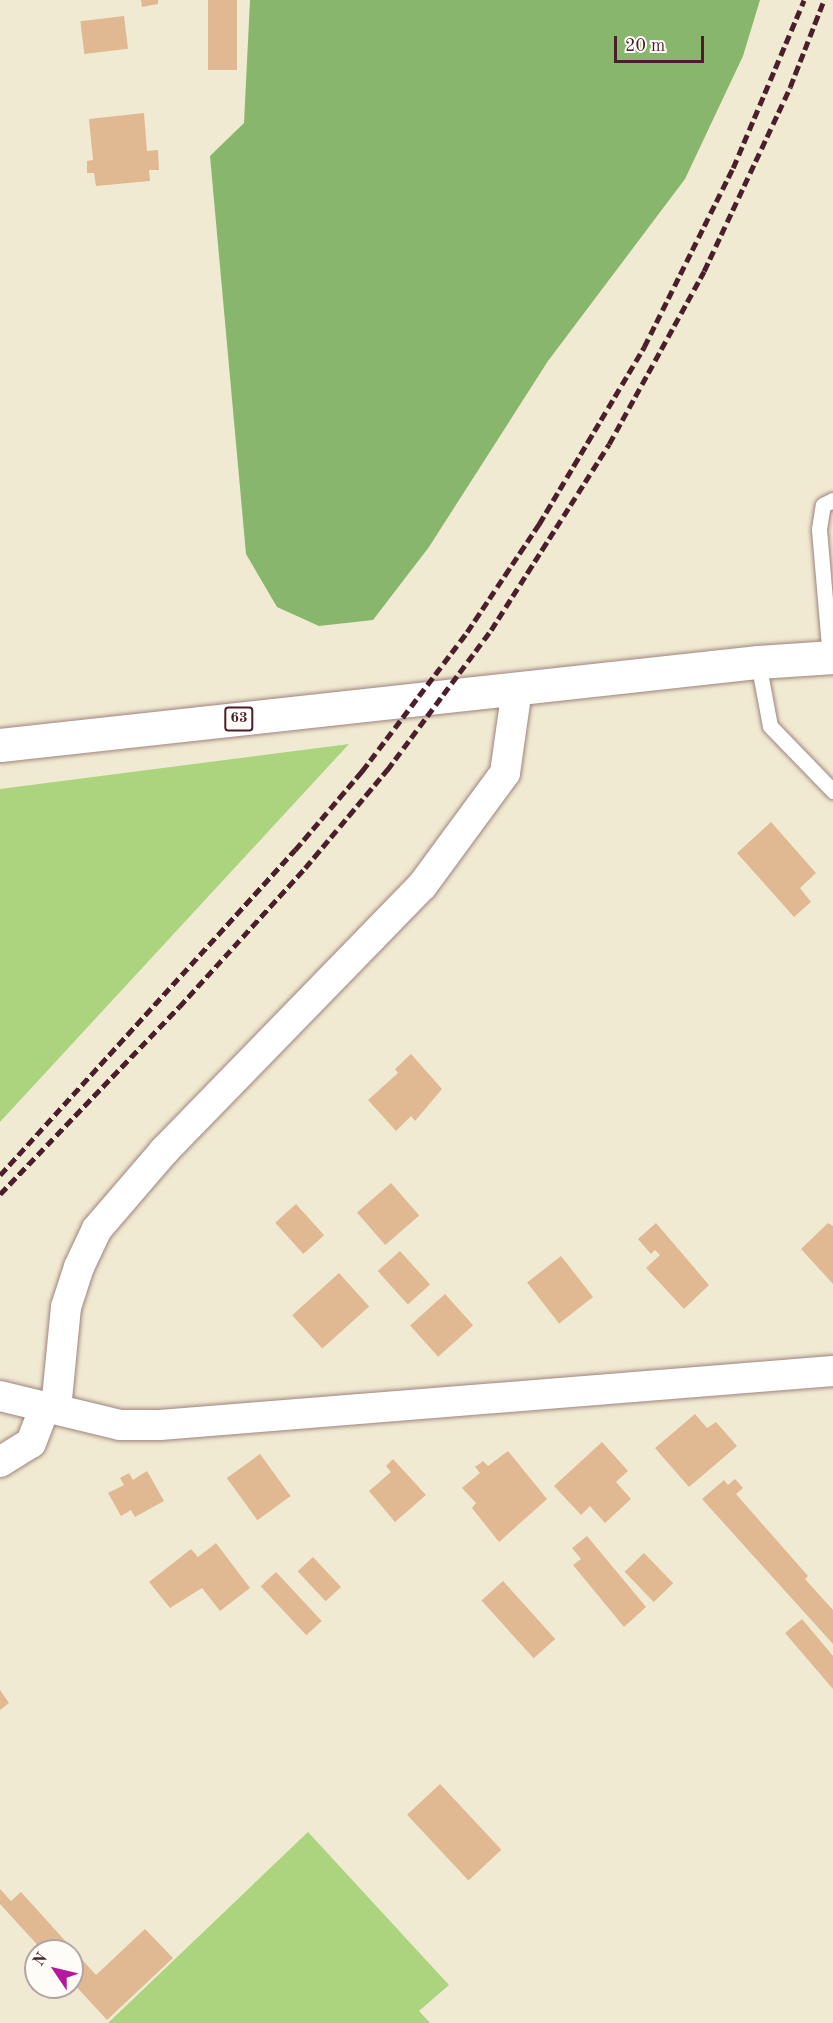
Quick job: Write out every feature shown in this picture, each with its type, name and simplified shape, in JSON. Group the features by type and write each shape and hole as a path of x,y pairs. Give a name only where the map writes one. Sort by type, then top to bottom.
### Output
{"main road":[{"name":"63","path":"0,745 758,662 831,657"}],"street":[{"path":"0,1462 31,1443 50,1408 66,1307 79,1267 97,1229 164,1151 422,886 505,773 517,689"},
{"path":"0,1396 120,1425 160,1425 833,1371"}],"lane":[{"path":"831,657 819,529 823,505 833,500"},
{"path":"758,662 770,726 833,791"}],"green space":[{"path":"250,0 760,0 743,56 685,179 548,361 429,547 373,620 319,626 277,607 246,554 210,156 244,123"},
{"path":"349,744 0,1122 0,789"},
{"path":"308,1832 449,1985 419,2011 430,2023 108,2023"}],"building":[{"path":"141,0 158,0 158,4 142,7"},
{"path":"208,0 237,0 237,70 208,70"},
{"path":"124,16 128,49 84,54 80,21"},
{"path":"144,113 147,151 158,150 159,170 149,170 150,181 96,186 94,173 87,173 87,161 93,160 89,119"},
{"path":"771,822 816,873 800,888 811,902 794,917 737,853"},
{"path":"411,1054 442,1089 415,1121 411,1116 396,1131 368,1100 398,1073 395,1069"},
{"path":"391,1183 419,1215 385,1245 357,1213"},
{"path":"296,1204 324,1235 303,1254 275,1223"},
{"path":"656,1223 709,1285 684,1309 646,1268 660,1255 655,1250 651,1254 638,1239"},
{"path":"828,1223 833,1226 833,1284 801,1249"},
{"path":"400,1251 430,1284 408,1305 378,1271"},
{"path":"561,1256 593,1297 559,1323 527,1282"},
{"path":"339,1273 369,1306 322,1349 292,1315"},
{"path":"445,1294 473,1325 438,1357 410,1325"},
{"path":"695,1414 707,1428 716,1422 737,1446 689,1487 655,1448"},
{"path":"602,1442 628,1471 616,1482 631,1499 605,1523 590,1506 581,1515 554,1486"},
{"path":"508,1451 547,1499 499,1542 472,1508 476,1503 462,1488 480,1473 475,1467 483,1461 488,1466"},
{"path":"260,1454 291,1496 257,1520 227,1478"},
{"path":"393,1459 426,1495 395,1522 369,1491 391,1472 386,1466"},
{"path":"147,1471 164,1501 135,1517 131,1510 121,1516 108,1493 124,1485 120,1478 129,1473 133,1480"},
{"path":"735,1479 743,1488 736,1494 808,1576 805,1579 833,1610 833,1644 702,1499 724,1480 728,1485"},
{"path":"587,1536 646,1607 624,1627 573,1565 581,1559 572,1548"},
{"path":"216,1543 250,1588 220,1611 202,1588 170,1608 149,1582 191,1549 198,1557"},
{"path":"644,1553 673,1583 654,1602 625,1572"},
{"path":"313,1557 341,1587 326,1601 298,1571"},
{"path":"276,1572 322,1621 306,1635 261,1586"},
{"path":"503,1581 555,1639 534,1658 481,1600"},
{"path":"802,1619 833,1656 833,1689 785,1633"},
{"path":"0,1690 9,1703 0,1710"},
{"path":"440,1784 501,1850 468,1881 407,1815"},
{"path":"0,1889 11,1901 21,1892 63,1939 32,1939 0,1904"},
{"path":"145,1929 173,1958 107,2020 84,1995 84,1962 96,1975"}],"railway":[{"path":"0,1175 295,850 362,771 467,632 539,524 644,347 733,168 804,0"},
{"path":"0,1194 179,1007 305,868 387,770 491,630 609,444 704,271 790,87 824,0"}]}
